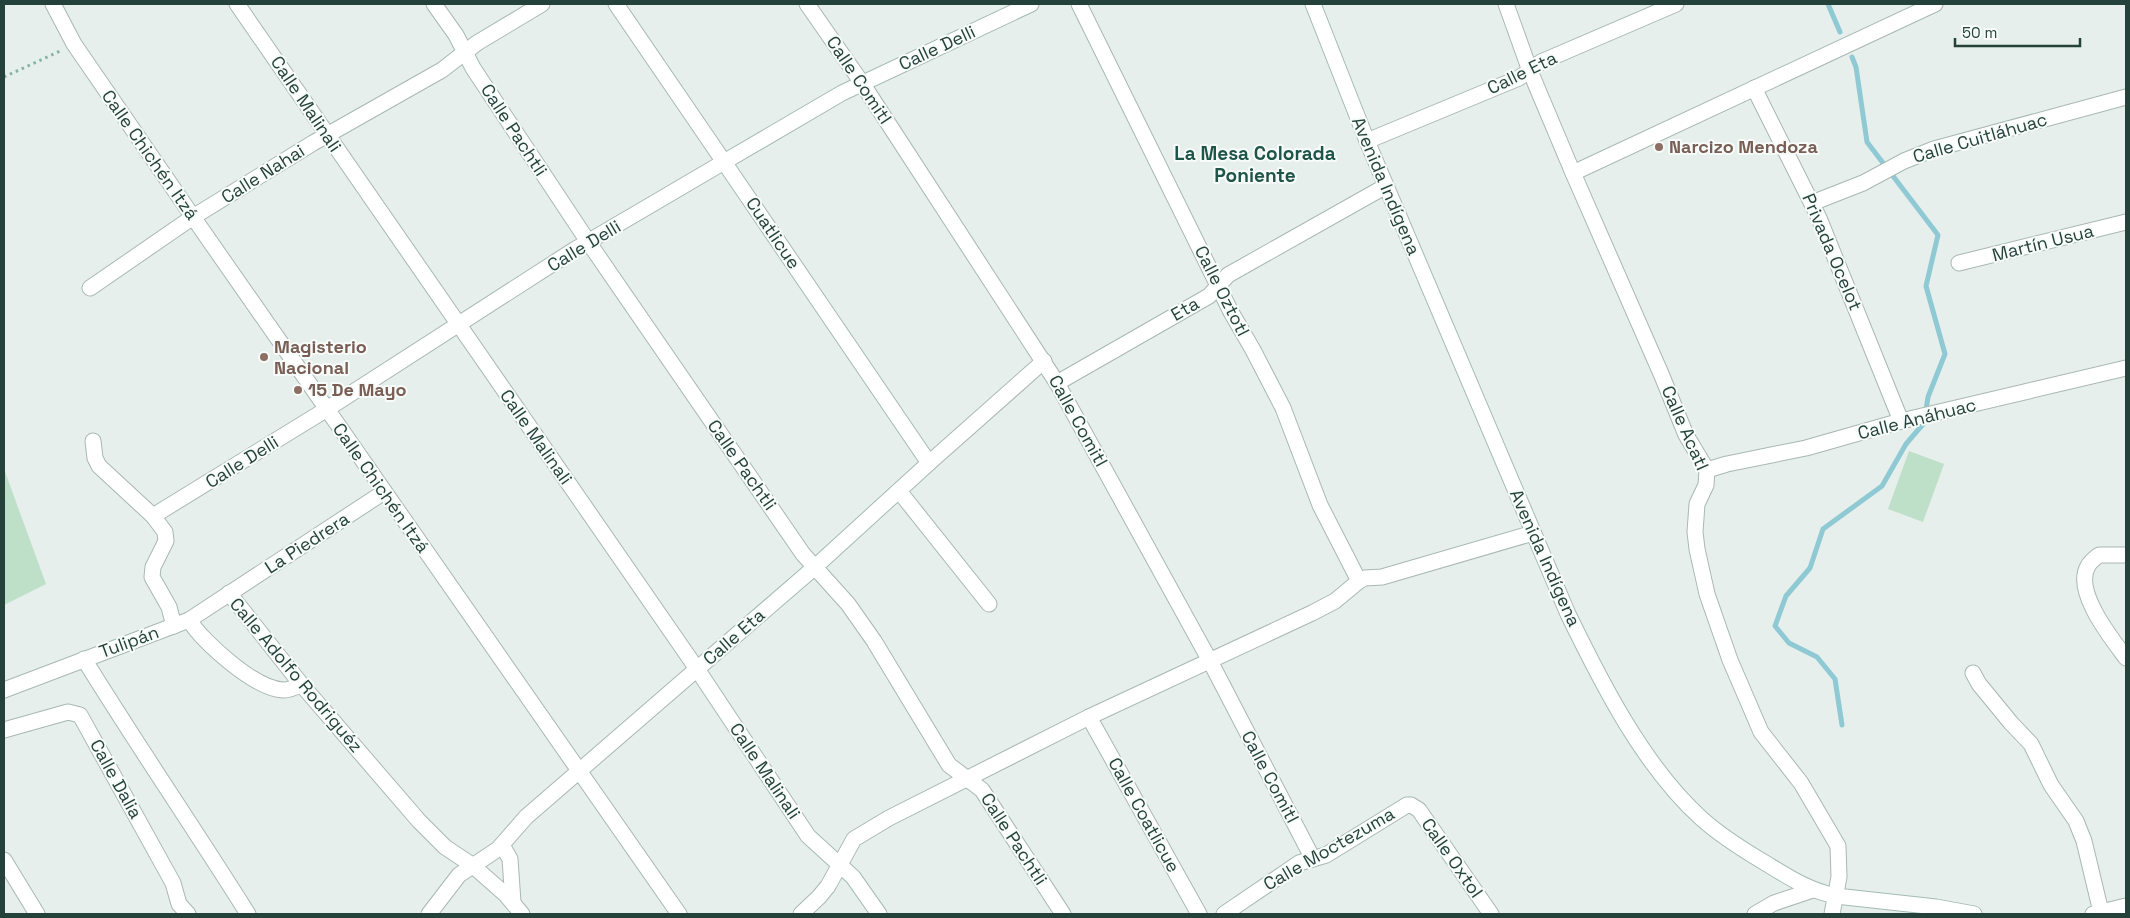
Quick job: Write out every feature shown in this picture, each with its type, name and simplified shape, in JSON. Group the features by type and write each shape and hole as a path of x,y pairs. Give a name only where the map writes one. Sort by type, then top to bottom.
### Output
{"street":[{"name":"Calle Chichén Itzá","path":"53,4 74,44 193,217 679,914"},
{"name":"Calle Malinali","path":"237,4 697,669 808,836 858,883 879,914"},
{"name":"Calle Pachtli","path":"434,4 456,34 473,68 589,243 802,554 848,604 874,641 950,765 982,790 1063,914"},
{"name":"Calle Nahai","path":"90,288 193,217 327,136 442,70 465,52 542,4"},
{"name":"Cuatlicue","path":"616,4 929,463"},
{"name":"Calle Comitl","path":"807,4 862,83 1057,382 1210,661 1313,859"},
{"name":"Calle Delli","path":"153,516 326,409 458,324 724,162 862,83 1031,4"},
{"name":"Calle Oztotl","path":"1079,4 1231,312 1283,408 1320,505 1358,581"},
{"name":"Avenida Indígena","path":"1313,4 1386,186 1533,533 1588,655 1639,743 1659,772 1684,802 1726,839 1801,885 1836,896 1936,907 1974,914"},
{"name":"Calle Acatl","path":"1506,4 1530,71 1686,435 1707,470 1706,485 1697,504 1695,517 1697,549 1707,594 1730,660 1761,732 1801,783 1838,846 1840,864 1836,896"},
{"name":"Calle Eta","path":"1367,140 1518,78 1542,62 1676,4"},
{"path":"1573,173 1935,4"},
{"name":"Privada Ocelot","path":"1754,88 1812,203 1902,421"},
{"name":"Calle Cuitláhuac","path":"1812,203 1863,183 1898,164 1934,149 2126,97"},
{"name":"Eta","path":"1057,382 1209,296 1228,275 1386,186"},
{"name":"Martín Usua","path":"1960,263 2126,222"},
{"name":"Calle Eta","path":"429,914 459,875 489,856 502,845 526,817 815,567 1044,361"},
{"name":"Calle Anáhuac","path":"1707,470 1727,464 1806,448 1902,421 2126,368"},
{"path":"93,441 95,458 99,466 153,516 163,528 166,536 164,546 153,567 152,577 169,607 174,626"},
{"path":"900,491 989,604"},
{"name":"La Piedrera","path":"229,594 384,492"},
{"path":"801,914 819,897 840,865 850,844 857,837 889,818 1089,717 1335,601 1358,581 1365,578 1382,577 1533,533"},
{"path":"2126,554 2099,555 2088,565 2084,579 2095,616 2126,658"},
{"name":"Calle Adolfo Rodriguéz","path":"174,626 189,620 229,594 301,684 419,821 445,847 472,865 518,908"},
{"path":"189,620 200,636 259,681 283,690 294,688 301,684"},
{"name":"Tulipán","path":"4,690 84,658 174,626"},
{"path":"84,658 138,746 206,846 248,914"},
{"path":"1973,672 1979,684 2031,744 2051,784 2076,821 2084,841 2099,914 2126,906"},
{"name":"Calle Dalia","path":"4,730 68,712 80,715 173,883 181,912"},
{"name":"Calle Coatlicue","path":"1089,717 1199,914"},
{"name":"Calle Moctezuma","path":"1224,914 1300,863 1326,855 1402,807 1411,805"},
{"name":"Calle Oxtol","path":"1411,805 1419,810 1491,914"},
{"path":"502,845 510,859 518,908"},
{"path":"4,860 37,914"},
{"path":"1755,914 1774,903 1813,890"},
{"path":"1832,914 1836,896"}],"path":[{"path":"4,77 74,44"}],"green space":[{"path":"1909,451 1944,464 1923,522 1888,509"},
{"path":"4,469 46,584 4,605"}],"waterway":[{"path":"1828,4 1840,32"},
{"path":"1842,725 1835,679 1817,657 1789,643 1775,626 1786,596 1810,568 1823,529 1882,486 1906,444 1924,423 1928,397 1945,354 1926,286 1938,235 1867,142 1856,67 1852,57"}],"place":[{"name":"Narcizo Mendoza","path":"1659,147"},
{"name":"Magisterio Nacional","path":"264,357"},
{"name":"15 De Mayo","path":"298,390"}],"district":[{"name":"La Mesa Colorada Poniente","path":"1255,164"}]}
